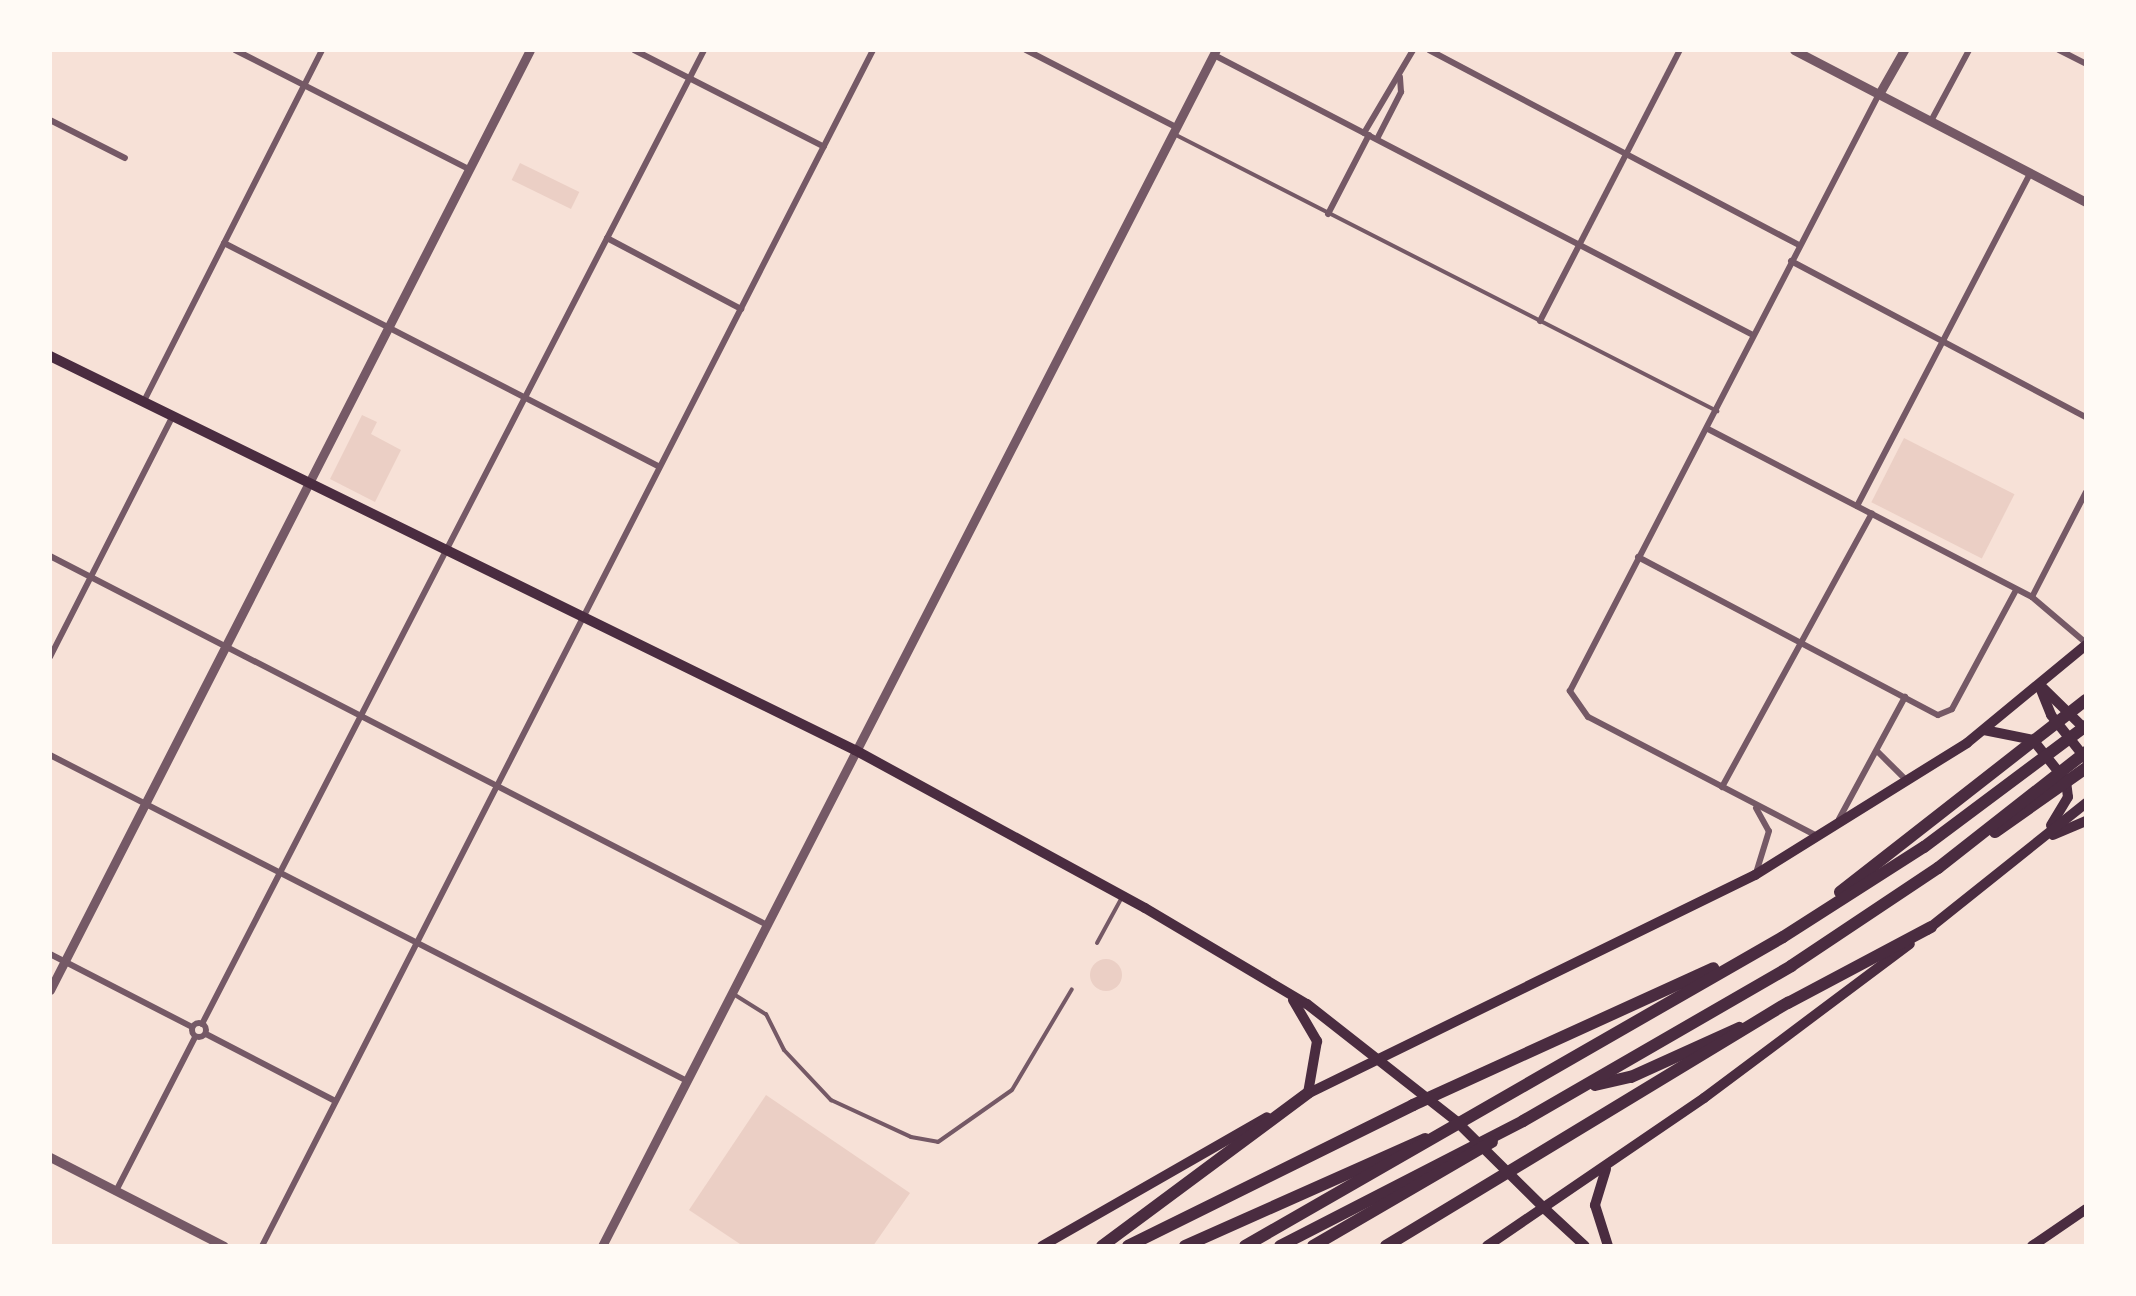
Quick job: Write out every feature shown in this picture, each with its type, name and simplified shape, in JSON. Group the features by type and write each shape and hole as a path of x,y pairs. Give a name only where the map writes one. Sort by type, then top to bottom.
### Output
{"highway":[{"path":"1783,937 2086,700"},
{"path":"1186,1246 1432,1137 1744,960 1924,847 2086,728"},
{"path":"1938,868 2086,756"},
{"path":"1280,1246 1523,1121 1791,966 2022,816 2086,768"},
{"path":"1386,1246 1762,1019 1931,927"},
{"path":"1128,1246 1413,1105 1744,960"},
{"path":"1583,1088 1631,1077 1762,1019"},
{"path":"1102,1246 1308,1094"},
{"path":"1313,1246 1523,1121"},
{"path":"1246,1246 1406,1159 1432,1137"}],"main road":[{"path":"50,356 445,553 854,750 1123,896 1287,991 1397,1073 1586,1246"},
{"path":"1042,1246 1376,1058 1755,875 1910,781 1983,730 2086,644"},
{"path":"2039,685 2086,728"},
{"path":"2039,685 2051,715 2086,756"},
{"path":"1983,730 2033,740 2066,782 2068,798 2043,839"},
{"path":"1488,1246 1545,1209 1931,927 2086,802"},
{"path":"2043,839 2086,821"},
{"path":"1287,991 1317,1042 1308,1094"},
{"path":"1608,1246 1595,1192 1599,1177 1624,1150"},
{"path":"2032,1246 2086,1209"}],"street":[{"path":"235,50 469,170"},
{"path":"143,404 322,50"},
{"path":"50,990 530,50"},
{"path":"634,50 824,148"},
{"path":"50,954 192,1027 202,1024 704,50"},
{"path":"262,1246 873,50"},
{"path":"1026,50 1041,54 1176,131"},
{"path":"1370,136 1388,86 1400,76 1413,50"},
{"path":"1428,50 1799,245"},
{"path":"1540,321 1680,50"},
{"path":"1794,50 2086,202"},
{"path":"1818,837 1588,717 1572,700 1572,682 1708,430 1799,245 1904,50"},
{"path":"1931,121 1969,50"},
{"path":"2059,50 2086,64"},
{"path":"602,1246 1215,52 1753,335"},
{"path":"1328,214 1370,136 1401,92 1400,76"},
{"path":"50,120 125,158"},
{"path":"1858,506 2030,173"},
{"path":"607,238 741,309"},
{"path":"224,243 660,467"},
{"path":"1791,261 2086,417"},
{"path":"50,657 172,418"},
{"path":"1708,430 2032,597 2086,644"},
{"path":"2032,597 2086,492"},
{"path":"1722,787 1872,513"},
{"path":"50,556 765,924"},
{"path":"1638,558 1905,698 1947,714 2016,590"},
{"path":"1836,825 1905,698"},
{"path":"1876,750 1910,781"},
{"path":"50,755 687,1080"},
{"path":"1752,802 1769,831 1755,875"},
{"path":"202,1024 206,1034 335,1101"},
{"path":"116,1190 195,1037 192,1027"},
{"path":"195,1037 206,1034"},
{"path":"50,1157 224,1246"}],"lane":[{"path":"1176,131 1328,214 1717,411"},
{"path":"1097,943 1123,896"},
{"path":"731,992 766,1014 784,1050 832,1100 911,1138 938,1142 1012,1090 1072,989"}],"shaded area":[{"path":"520,163 579,192 571,209 512,180"},
{"path":"362,415 377,422 371,434 401,450 375,502 330,479"},
{"path":"1904,438 2014,494 1982,558 1871,502"},
{"path":"1106,959 1117,964 1122,975 1117,986 1106,991 1095,986 1090,975 1095,964"},
{"path":"766,1095 910,1193 873,1246 743,1246 689,1210"}]}
